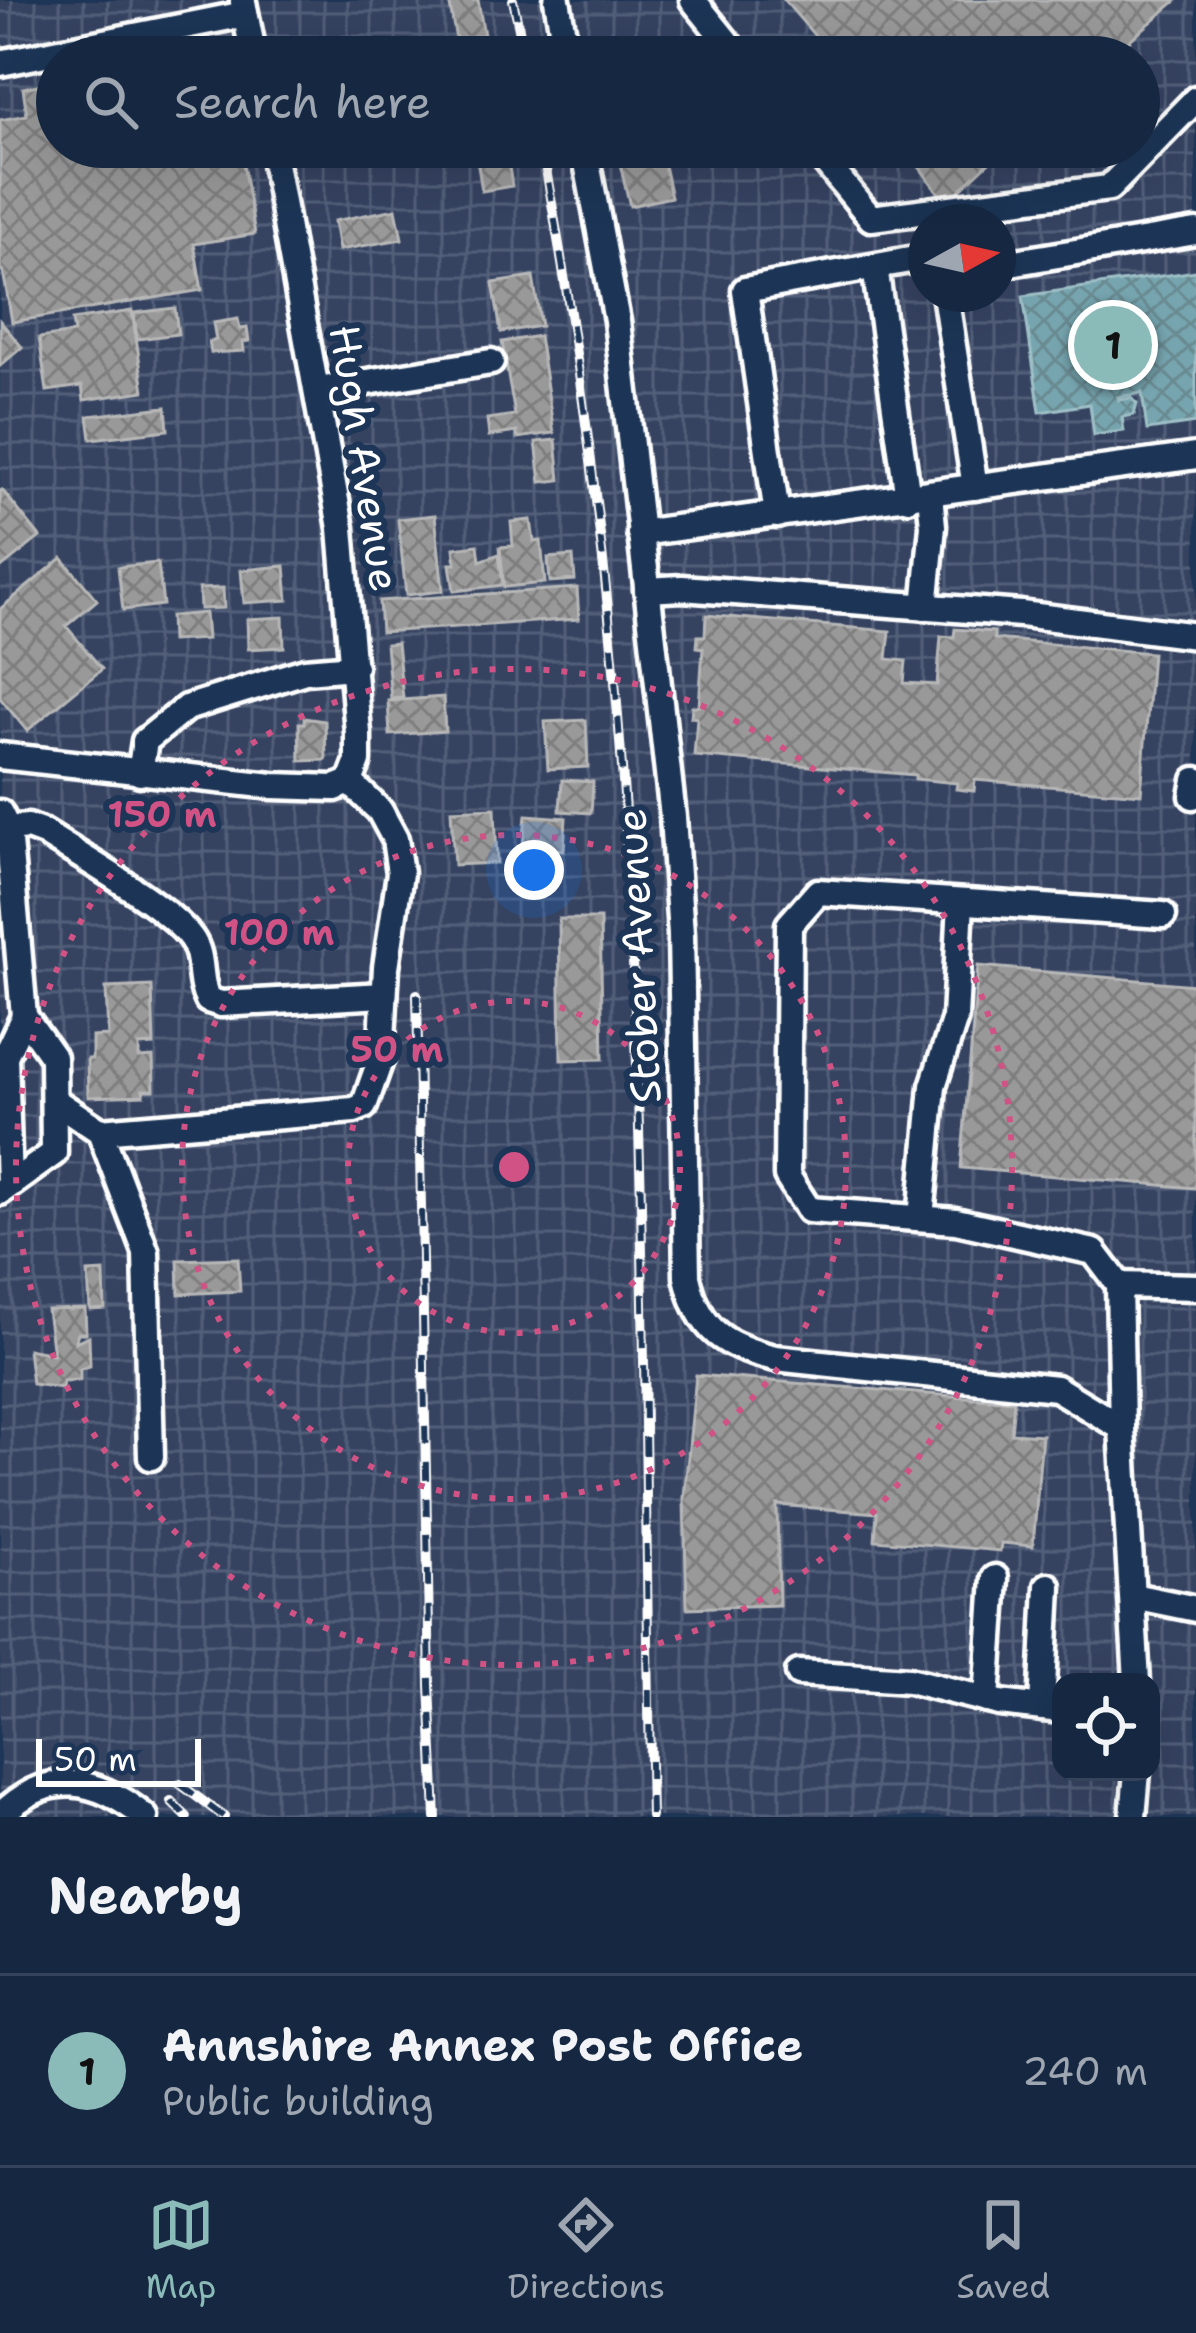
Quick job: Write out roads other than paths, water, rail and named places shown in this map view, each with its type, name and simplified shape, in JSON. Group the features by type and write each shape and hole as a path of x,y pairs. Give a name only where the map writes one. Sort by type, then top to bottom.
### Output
{"street":[{"path":"556,0 563,36"},
{"path":"693,0 722,36"},
{"path":"115,36 244,7"},
{"path":"0,62 36,54"},
{"path":"1160,136 1196,99"},
{"name":"Hugh Avenue","path":"276,168 341,528 358,761 350,782"},
{"name":"Stober Avenue","path":"588,168 617,321 677,887 687,1277 693,1301 723,1342 744,1351 1056,1388 1122,1428"},
{"path":"830,168 871,218 1109,188 1129,168"},
{"path":"1016,262 1196,232"},
{"path":"777,515 745,290 908,261"},
{"path":"875,267 919,496 933,526 926,607"},
{"path":"948,312 975,487"},
{"path":"318,390 491,362"},
{"path":"640,533 1196,456"},
{"path":"647,590 682,588 1021,614 1196,636"},
{"path":"140,773 145,741 186,708 305,671 354,667"},
{"path":"0,756 273,786 335,788 350,782 380,811 395,839 400,873 381,1058 364,1106 100,1131"},
{"path":"5,1189 54,1153 54,1100 53,1057 23,1016 4,821 44,832 176,921 200,955 202,989 208,1000 221,1004 384,995"},
{"path":"1136,1673 1119,1285 1094,1252 956,1221 808,1210 788,1176 789,925 818,892 1163,915"},
{"path":"921,1218 933,1086 955,1018 961,902"},
{"path":"5,1189 3,1056 23,1016"},
{"path":"54,1100 100,1131 146,1252 151,1456"},
{"path":"1119,1285 1196,1287"},
{"path":"988,1700 995,1579"},
{"path":"799,1673 909,1680 988,1700 1052,1709 1048,1586"},
{"path":"1132,1596 1196,1609"},
{"path":"1133,1817 1136,1781"},
{"path":"0,1816 12,1804 54,1783 88,1783 145,1817"}],"railway":[{"path":"513,0 521,36"},
{"path":"546,168 593,478 625,812 641,1188 651,1817"},
{"path":"417,994 436,1817"},
{"path":"180,1784 224,1817"},
{"path":"171,1801 187,1817"}],"place":[{"name":"Annshire Annex Post Office","path":"1113,345"}]}
